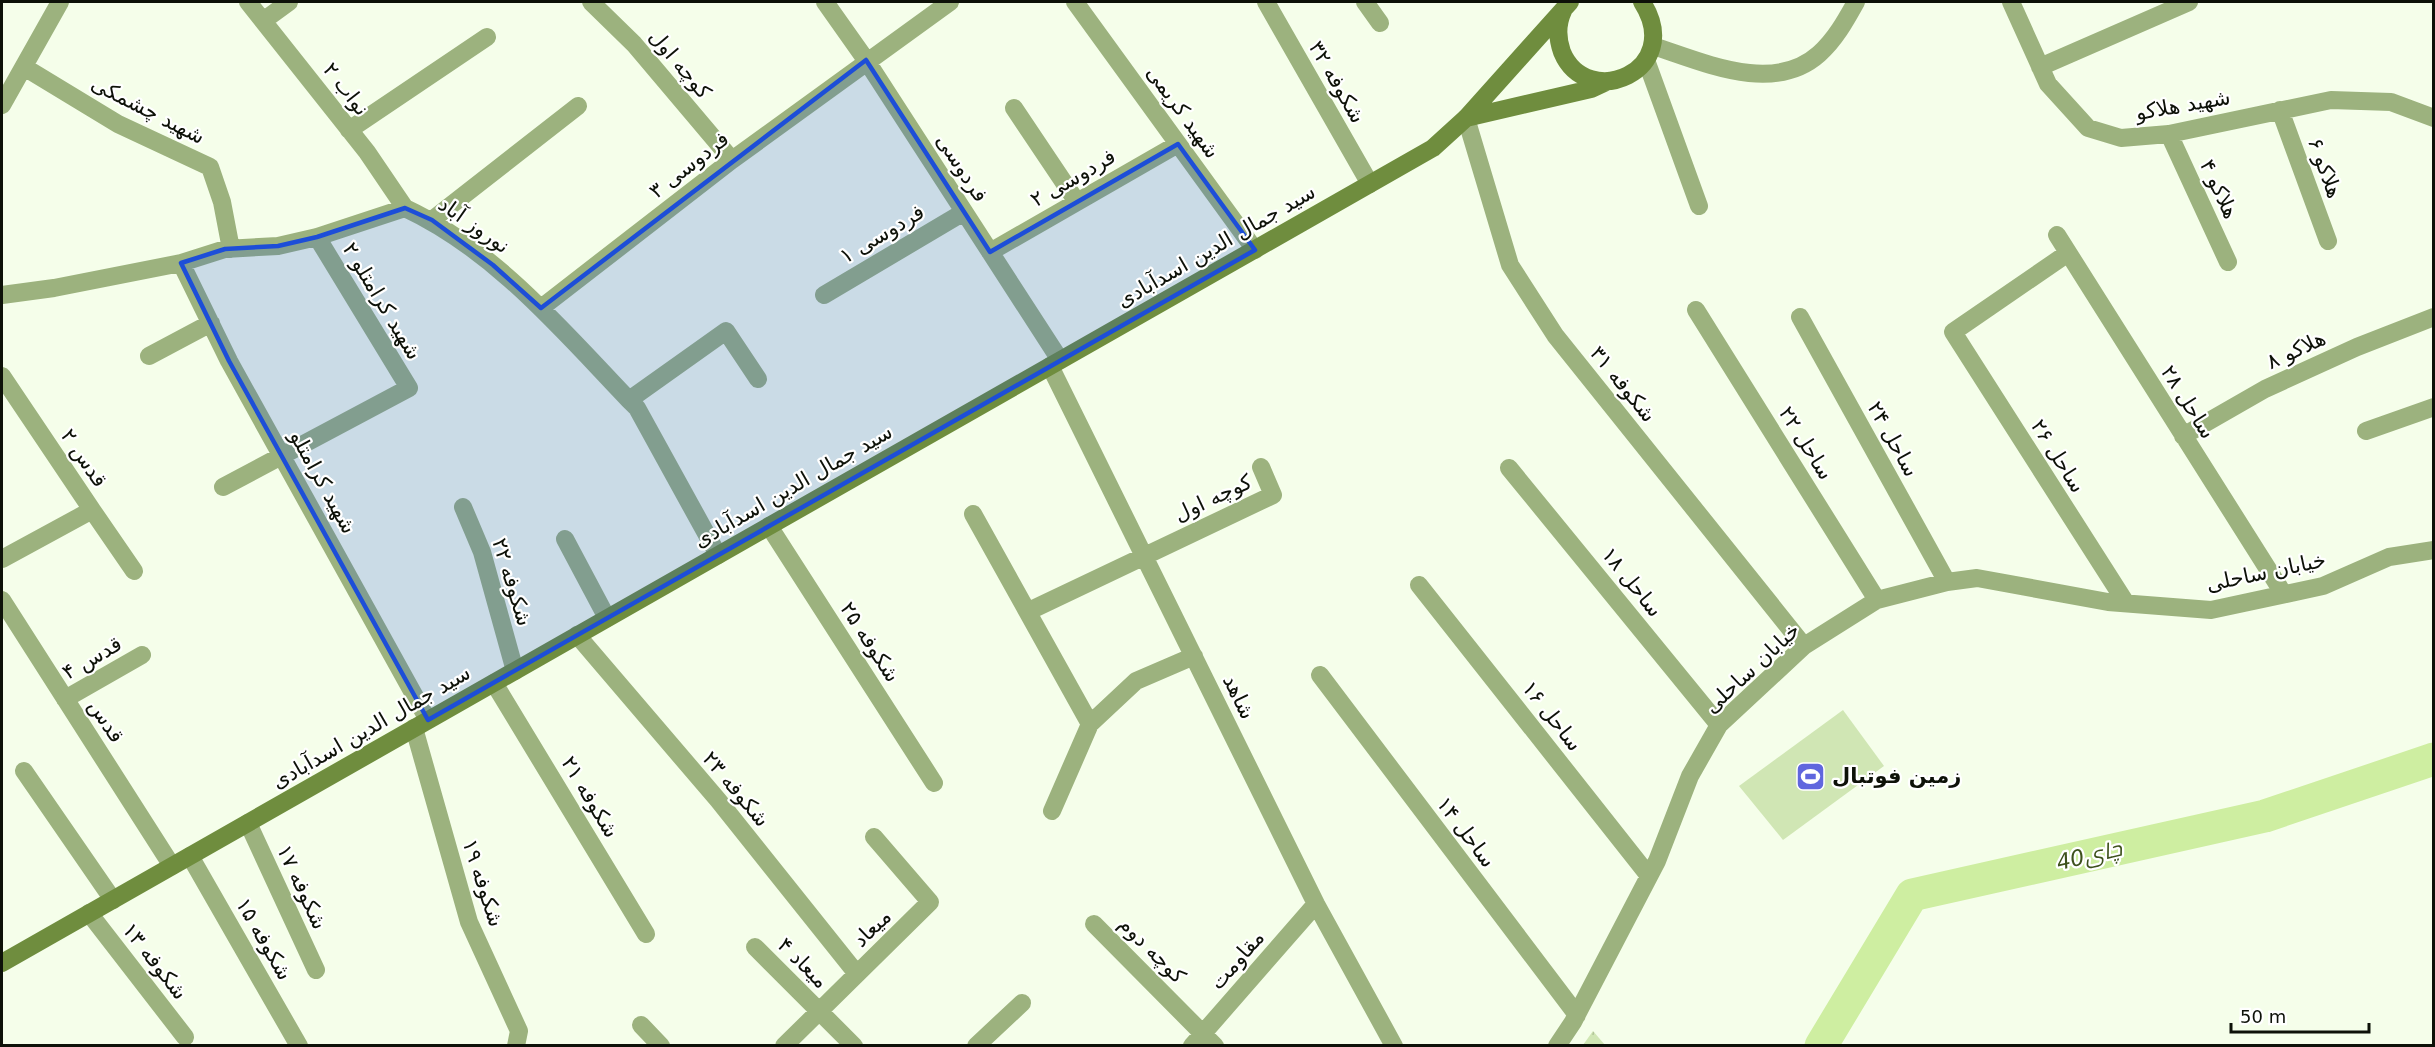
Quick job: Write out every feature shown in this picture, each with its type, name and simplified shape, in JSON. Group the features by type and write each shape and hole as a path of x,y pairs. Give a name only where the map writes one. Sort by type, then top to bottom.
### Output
{"main road":[{"name":"سید جمال الدین اسدآبادی","path":"2,963 1433,148 1466,118 1570,2"},
{"path":"1570,2 1562,14 1558,29 1559,45 1565,59 1583,75 1606,81"},
{"path":"1466,118 1591,89 1606,81 1629,75 1649,53 1654,30 1651,15 1642,2"}],"street":[{"path":"2,105 60,2"},
{"name":"نواب ۲","path":"248,2 349,130 405,208"},
{"path":"263,21 289,2"},
{"name":"کوچه اول","path":"591,2 634,44 732,160"},
{"name":"فردوسی","path":"825,2 866,60 990,252 1055,363"},
{"name":"فردوسی ۳","path":"541,308 732,160 866,60 950,2"},
{"name":"شهید کریمی","path":"1075,2 1255,250"},
{"name":"شکوفه ۳۲","path":"1266,2 1370,184"},
{"path":"1365,2 1380,23"},
{"path":"1649,53 1752,74 1795,71 1819,54 1840,29 1856,2"},
{"name":"شهید هلاکو","path":"2012,2 2048,84 2088,128 2121,138 2169,134 2331,100 2391,102 2433,118"},
{"path":"2040,67 2189,2"},
{"path":"349,130 487,37"},
{"path":"1649,53 1699,206"},
{"name":"شهید چشمکی","path":"24,67 118,124 210,167 222,202 231,249"},
{"path":"432,220 578,106"},
{"path":"1014,108 1077,202"},
{"name":"هلاکو ۶","path":"2280,110 2328,241"},
{"name":"شکوفه ۳۱","path":"1466,118 1510,265 1548,325 1804,646"},
{"name":"هلاکو ۴","path":"2169,134 2228,262"},
{"name":"فردوسی ۲","path":"990,252 1178,144"},
{"name":"نوروز آباد","path":"2,295 54,288 181,263 231,249 278,246 317,237 405,208 432,220 493,265 541,308 629,400 718,555"},
{"name":"فردوسی ۱","path":"824,296 964,212"},
{"name":"ساحل ۲۸","path":"2056,235 2283,593"},
{"name":"شهید کرامتلو ۲","path":"283,456 409,388 317,237"},
{"name":"ساحل ۲۶","path":"2068,253 1953,332 2127,603"},
{"name":"شهید کرامتلو","path":"181,263 421,724"},
{"name":"ساحل ۲۲","path":"1696,310 1877,600"},
{"name":"ساحل ۲۴","path":"1800,317 1947,582"},
{"name":"هلاکو ۸","path":"2183,436 2265,389 2357,347 2433,317"},
{"path":"149,356 211,323"},
{"path":"629,400 726,331 758,379"},
{"name":"شاهد","path":"1055,363 1144,555 1316,904 1394,1046"},
{"name":"قدس ۲","path":"2,376 92,510 2,559"},
{"path":"2366,431 2433,407"},
{"path":"223,487 283,456"},
{"name":"کوچه اول","path":"1144,555 1273,495 1261,467"},
{"name":"ساحل ۱۸","path":"1509,468 1719,725"},
{"name":"شکوفه ۲۲","path":"463,507 482,552 515,671"},
{"path":"92,510 134,571"},
{"path":"973,514 1090,724"},
{"name":"شکوفه ۲۵","path":"769,526 934,783"},
{"path":"565,539 607,618"},
{"name":"خیابان ساحلی","path":"1557,1046 1577,1015 1649,876 1690,776 1719,725 1804,646 1877,600 1947,582 1977,578 2127,603 2211,610 2323,586 2389,557 2433,550"},
{"path":"1029,611 1144,555"},
{"name":"ساحل ۱۶","path":"1419,585 1649,876"},
{"name":"قدس","path":"2,600 172,866"},
{"name":"شکوفه ۲۳","path":"577,635 718,800 857,974"},
{"name":"قدس ۴","path":"65,699 142,655"},
{"path":"1052,811 1090,724 1136,681 1194,656"},
{"name":"ساحل ۱۴","path":"1320,675 1577,1015"},
{"name":"شکوفه ۲۱","path":"494,683 646,934"},
{"name":"شکوفه ۱۹","path":"421,724 469,922 519,1031 516,1046"},
{"path":"24,771 113,900"},
{"name":"شکوفه ۱۷","path":"248,823 316,970"},
{"name":"میعاد","path":"784,1046 930,902 874,837"},
{"name":"شکوفه ۱۵","path":"190,856 299,1046"},
{"name":"مقاومت","path":"1203,1041 1316,904"},
{"name":"شکوفه ۱۳","path":"89,913 185,1037"},
{"name":"کوچه دوم","path":"1094,924 1203,1041"},
{"name":"میعاد ۴","path":"755,947 854,1046"},
{"path":"976,1046 1022,1003"},
{"path":"641,1025 661,1046"}],"highlighted area":[{"path":"866,60 990,252 1178,144 1255,250 428,720 229,361 181,263 225,249 278,246 317,237 405,208 432,220 493,265 541,308"}],"green space":[{"name":"زمین فوتبال","path":"1843,710 1884,766 1783,840 1739,786"},
{"path":"1593,1031 1605,1045 1583,1045"}],"waterway":[{"name":"40چای","path":"1821,1046 1912,895 2265,816 2434,759"}],"place":[{"name":"زمین فوتبال","path":"1811,776"}]}
